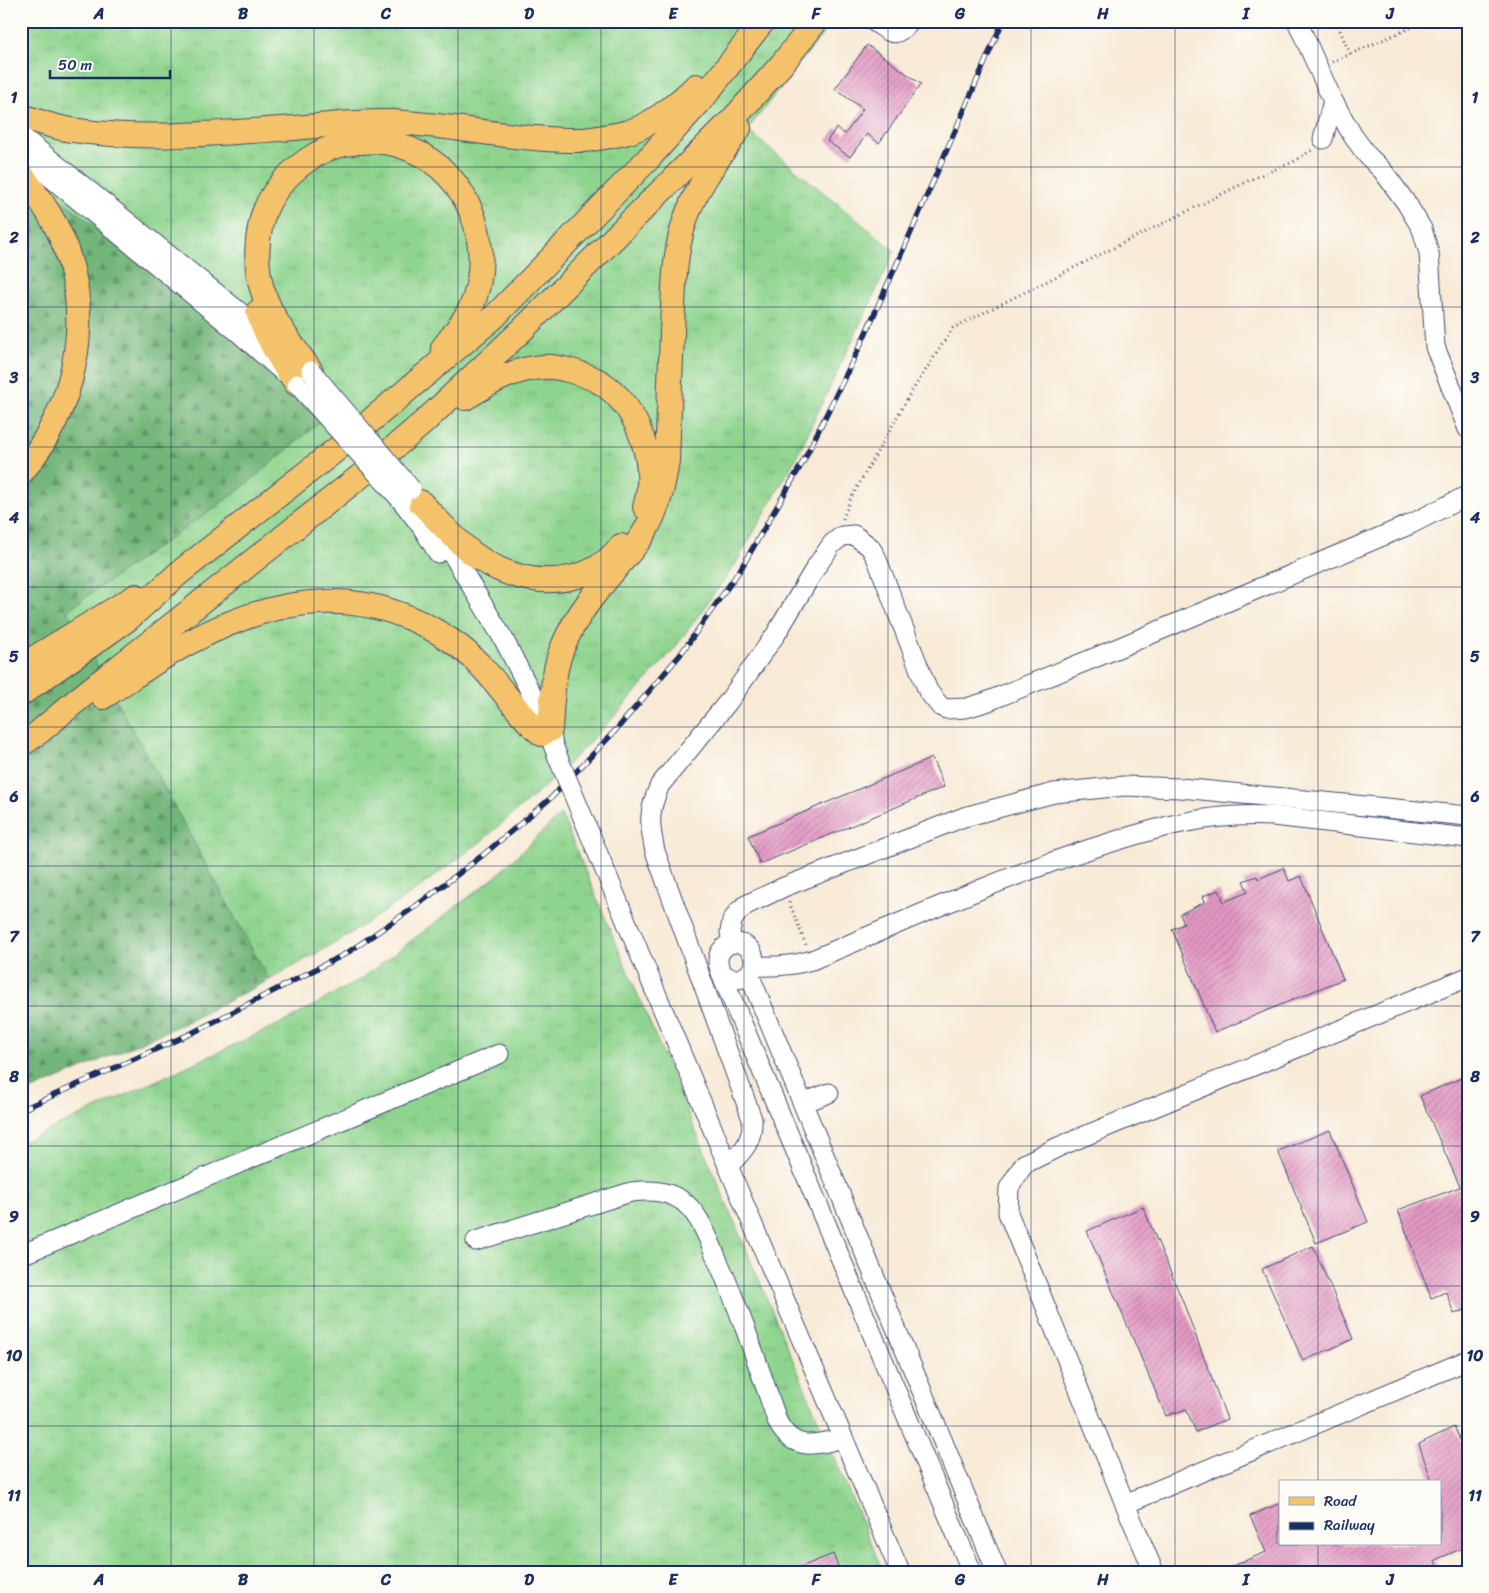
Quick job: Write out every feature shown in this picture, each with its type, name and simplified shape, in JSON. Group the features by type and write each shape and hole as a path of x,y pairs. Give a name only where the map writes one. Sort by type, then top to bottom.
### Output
{"main road":[{"path":"30,739 363,474 424,422 564,289 734,118 782,64 816,21"},
{"path":"21,116 70,130 126,136 202,135 391,122 451,127 527,138 585,140 624,134 651,122 680,102 762,23"},
{"path":"21,694 128,619 179,573 337,449 494,317 648,160 702,98 762,23"},
{"path":"551,742 555,674 564,644 580,615 642,537 654,514 663,489 667,461 676,258 690,205 705,179 782,64"},
{"path":"304,378 274,350 265,332 254,299 248,272 246,248 253,212 274,177 301,152 317,143 336,135 359,132 451,127"},
{"path":"304,378 268,305 259,277 257,251 261,222 269,201 297,168 318,153 336,146 359,142 397,144 416,152 436,166 455,184 472,210 481,253 480,277 466,316 440,351 403,392"},
{"path":"21,174 46,209 62,239 72,272 78,306 78,340 72,374 62,406 47,437 21,472"},
{"path":"411,497 472,553 495,568 518,577 538,580 575,577 590,571 617,550 635,527 646,506 648,483 647,459 641,435 630,414 616,396 600,382 574,371 546,366 520,370 494,380 424,422"},
{"path":"422,527 470,566 490,578 515,586 539,589 561,588 580,584 615,569"},
{"path":"21,666 136,596 179,573"},
{"path":"30,739 69,719 168,654 216,629 240,619 276,608 307,602 334,601 384,609 429,628 454,642 479,664 530,724 551,742"}],"street":[{"path":"873,21 894,33 899,33 910,21"},
{"path":"1297,21 1333,101 1353,136 1367,155 1383,171 1407,204 1422,229 1429,253 1435,347 1468,428"},
{"path":"1323,139 1333,101"},
{"path":"21,136 265,332"},
{"path":"21,153 239,333 304,378 411,497 451,550 504,640 551,742 900,1572"},
{"path":"728,1166 745,1148 750,1139 753,1130 752,1119 655,851 651,833 650,816 652,801 660,785 733,694 776,634 816,567 834,542 842,536 854,535 870,547 876,557 928,691 940,706 954,710 986,702 1099,656 1411,524 1468,495"},
{"path":"411,497 422,527 506,662 551,742"},
{"path":"732,943 730,932 732,921 738,912 746,905 784,887 964,818 1054,793 1124,786 1181,788 1468,816"},
{"path":"751,970 797,965 812,960 988,885 1132,835 1184,821 1229,815 1273,816 1468,838"},
{"path":"721,973 727,978 735,980 743,978 751,970 754,960 749,948 738,943 732,943 721,949 718,955 718,967 972,1572"},
{"path":"751,970 803,1103 997,1572"},
{"path":"1154,1572 1008,1214 1009,1188 1024,1164 1058,1147 1468,977"},
{"path":"21,1255 500,1054"},
{"path":"803,1103 829,1092"},
{"path":"476,1241 631,1192 647,1190 674,1196 686,1204 697,1217 706,1233 735,1298 783,1433 800,1444 810,1445 843,1438"},
{"path":"1125,1504 1468,1360"}],"path":[{"path":"1336,21 1350,54"},
{"path":"1318,68 1426,21"},
{"path":"834,542 850,500 910,394 953,328 1254,178 1293,162 1305,155 1323,139"},
{"path":"784,887 812,960"}],"green space":[{"path":"21,21 833,21 747,130 895,251 796,458 735,565 674,649 609,722 549,783 479,843 409,895 342,939 269,980 67,610 238,491 321,420 237,338 21,168"},
{"path":"21,168 237,338 321,421 238,491 67,610 269,980 187,1022 21,1095"},
{"path":"561,814 883,1572 21,1572 21,1143 288,1020 361,979 494,878"}],"building":[{"path":"867,45 921,84 879,143 867,134 850,157 827,141 836,128 845,134 863,109 835,89"},
{"path":"932,758 944,787 760,864 748,836"},
{"path":"1284,868 1289,881 1301,876 1343,979 1215,1032 1172,929 1184,924 1180,914 1205,902 1203,896 1219,890 1224,902 1248,892 1243,881 1257,876 1258,879"},
{"path":"1468,1075 1468,1309 1454,1314 1446,1292 1431,1298 1398,1210 1460,1187 1420,1096"},
{"path":"1330,1130 1368,1222 1316,1243 1278,1151"},
{"path":"1143,1207 1183,1302 1227,1419 1196,1432 1186,1409 1166,1416 1087,1231"},
{"path":"1313,1246 1353,1339 1303,1361 1262,1269"},
{"path":"1454,1427 1468,1457 1468,1546 1435,1560 1439,1572 1218,1572 1266,1552 1250,1516 1279,1503 1279,1546 1442,1546 1442,1480 1431,1480 1419,1444"},
{"path":"833,1554 840,1572 791,1572 791,1571"}],"railway":[{"path":"21,1110 192,1033 347,953 416,906 483,855 552,797 616,730 680,655 740,570 803,462 860,346 1003,21"}]}
